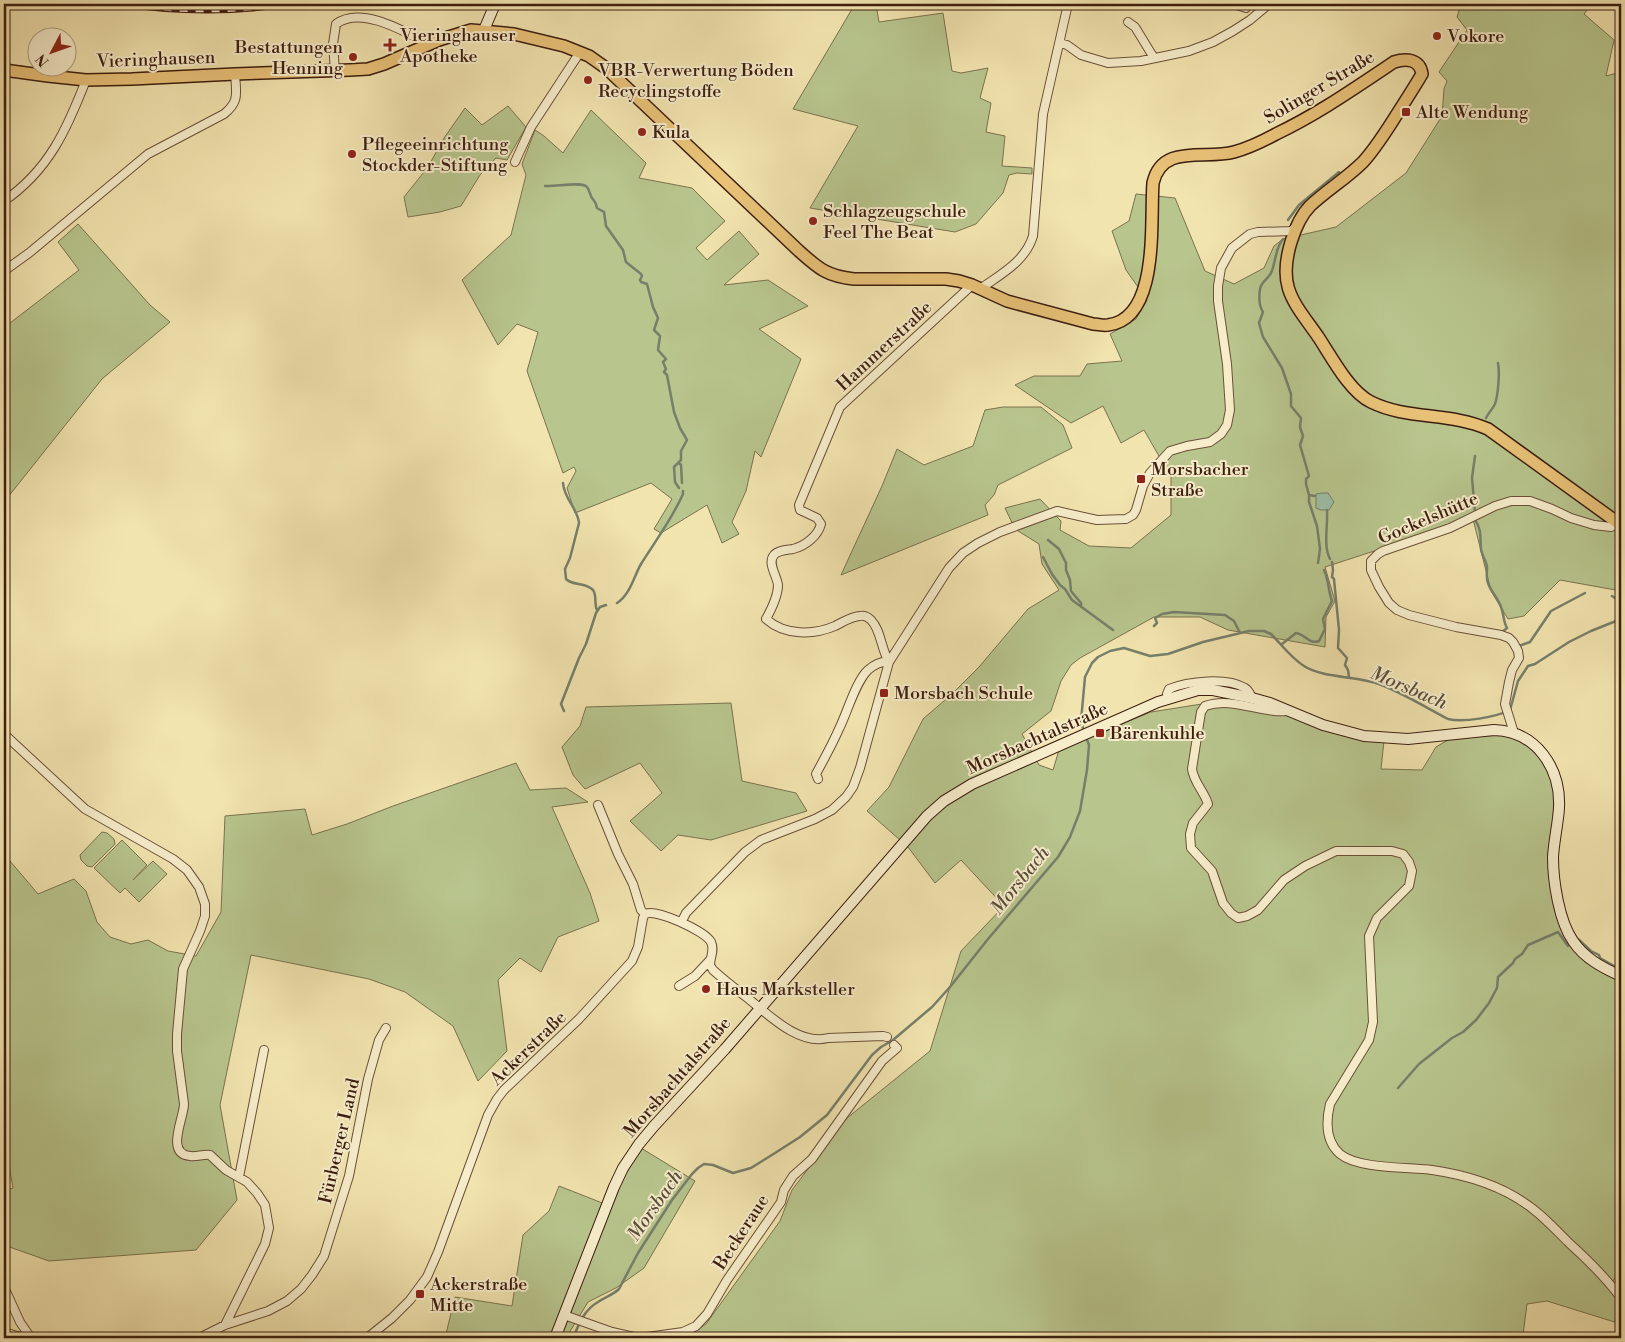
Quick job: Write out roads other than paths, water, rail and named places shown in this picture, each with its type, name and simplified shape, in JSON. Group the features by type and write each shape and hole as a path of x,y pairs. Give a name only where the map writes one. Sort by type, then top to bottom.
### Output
{"main road":[{"path":"484,30 495,4"},
{"name":"Vieringhausen","path":"4,70 86,80 334,71 374,67 452,35 471,30 484,30"},
{"name":"Solinger Straße","path":"484,30 523,36 580,52 598,62 799,251 828,274 854,279 959,281 1007,301 1106,326 1117,323 1133,312 1145,288 1149,268 1153,183 1157,171 1162,164 1178,157 1214,155 1239,151 1303,121 1394,62 1408,60 1419,65 1422,74 1371,153 1358,167 1310,206 1295,228 1285,268 1289,292 1342,372 1360,395 1370,402 1392,410 1463,420 1488,429 1620,524"},
{"name":"Morsbachtalstraße","path":"555,1338 569,1316 614,1186 631,1155 654,1126 936,808 972,784 1168,699 1189,692 1206,690 1252,698 1270,703 1323,725 1364,736 1380,738 1408,739 1494,730 1514,733 1529,740 1548,761 1556,777 1559,809 1554,849 1554,867 1558,897 1566,929 1573,942 1584,954 1601,966 1621,976"}],"street":[{"path":"976,287 1016,263 1030,244 1034,228 1043,114 1068,4"},
{"path":"1233,4 1246,8"},
{"path":"1060,42 1067,44 1081,55 1108,63 1124,63 1154,58 1189,51 1213,42 1244,24 1269,4"},
{"path":"334,71 333,44 336,24 343,19 378,20 391,24 429,44"},
{"path":"1128,22 1135,27 1154,58"},
{"path":"515,162 531,127 580,52"},
{"path":"4,271 29,253 148,154 224,114 235,103 236,74"},
{"path":"4,201 39,171 56,148 72,118 86,80"},
{"path":"682,921 686,913 745,852 761,840 815,819 843,802 853,787 860,768 889,662 949,568 963,553 1000,532 1057,511 1097,520 1126,519 1133,515 1136,510 1143,486 1150,473 1170,451 1210,442 1221,434 1227,425 1230,410 1228,364 1218,301 1221,268 1232,248 1250,234 1291,231 1295,228"},
{"name":"Hammerstraße","path":"889,662 872,620 862,615 829,628 809,632 797,632 781,628 766,619 778,586 772,561 773,556 778,552 796,548 813,538 819,530 821,524 817,518 800,510 799,505 840,407 976,287"},
{"name":"Gockelshütte","path":"1514,733 1506,699 1509,682 1519,654 1517,647 1509,638 1501,635 1475,632 1409,615 1397,610 1389,603 1378,587 1371,570 1371,561 1383,551 1450,528 1495,506 1511,501 1530,502 1594,525 1612,527 1620,524"},
{"path":"818,779 816,774 836,738 860,680 874,666 889,662"},
{"path":"1290,711 1279,712 1228,702 1215,702 1205,706 1202,712 1192,769 1196,784 1205,794 1208,804 1193,823 1190,841 1191,848 1212,872 1223,903 1238,918 1258,910 1284,880 1294,873 1336,851 1392,851 1403,854 1409,862 1412,871 1409,886 1377,918 1369,936 1373,1022 1369,1040 1330,1104 1328,1127 1333,1145 1339,1153 1350,1160 1365,1164 1433,1171 1471,1178 1511,1194 1533,1209 1584,1256 1621,1298"},
{"path":"4,734 85,809 173,859 192,875 200,887 205,904 205,916 183,970 180,1000 178,1051 184,1112 176,1144 182,1153 188,1156 210,1155 226,1170 247,1182 265,1205 269,1228 265,1244 226,1325"},
{"path":"598,804 618,854 633,884 641,910 645,914 651,912 682,921 704,934 710,941 713,950 710,965 713,970 781,1025 812,1039 887,1037"},
{"name":"Ackerstraße","path":"368,1338 387,1323 410,1300 427,1277 488,1115 497,1099 504,1090 579,1019 632,961 638,947 645,914"},
{"path":"679,986 695,976 710,960"},
{"name":"Fürberger Land","path":"199,1338 226,1325 268,1311 301,1289 312,1276 324,1256 349,1176 368,1079 379,1040 386,1028"},
{"name":"Beckeraue","path":"569,1316 612,1332 634,1337 683,1332 696,1326 707,1314 781,1202 784,1190 793,1176 812,1160 882,1061 895,1046"},
{"path":"239,1177 264,1050"},
{"path":"4,1287 20,1322 31,1338"},
{"path":"4,1332 24,1338"}],"waterway":[{"path":"1288,220 1299,205 1339,172"},
{"path":"545,186 580,184 587,187 597,208 604,212 606,226 623,250 626,262 641,274 641,282 647,284 658,318 654,330 660,336 658,350 666,359 663,362 666,369 664,372 667,375 674,412 687,440 681,451 681,460 674,467 675,482 679,488"},
{"path":"1283,239 1278,247 1273,269 1261,287 1260,301 1263,312 1259,323 1263,337 1282,368 1291,394 1291,406 1301,418 1300,427 1303,436 1300,445 1309,476 1306,479 1309,502 1317,526 1320,549 1318,563"},
{"path":"1486,418 1496,400 1499,378 1498,363"},
{"path":"1475,456 1472,478 1475,512"},
{"path":"679,463 681,465 682,483"},
{"path":"563,483 579,523 570,558 565,569 566,579 593,590 597,610"},
{"path":"617,603 625,595 641,564 664,529 683,491"},
{"path":"1309,495 1315,496"},
{"path":"1327,510 1326,542 1330,559"},
{"path":"1475,520 1480,530 1481,549 1487,566 1487,581 1500,604 1507,628 1502,632 1504,632"},
{"path":"1048,540 1059,549 1066,563 1071,591 1081,603 1081,606"},
{"path":"1043,557 1052,574 1072,600 1113,630"},
{"path":"1332,562 1332,577 1334,579 1339,630 1338,648 1347,658 1345,665 1349,677"},
{"path":"1282,644 1296,633 1312,642 1319,641 1325,629 1323,619 1332,601 1324,570"},
{"path":"1517,643 1519,646 1530,642 1551,611 1585,593"},
{"path":"1612,596 1621,602"},
{"path":"564,711 561,704 586,644 596,613 600,607 606,605"},
{"path":"1154,626 1157,623 1155,618 1162,614 1174,612 1225,615 1234,621 1240,633"},
{"name":"Morsbach","path":"1084,732 1081,721 1085,677 1092,663 1098,657 1110,651 1124,648 1150,656 1168,654 1203,642 1249,631 1264,631 1271,634 1299,663 1311,670 1370,681 1405,696 1448,719 1471,720 1510,710 1518,681 1528,666 1535,664 1569,642 1621,619"},
{"name":"Morsbach","path":"573,1338 582,1318 589,1309 619,1289 638,1253 672,1200 698,1168 704,1164 713,1165 733,1173 751,1168 800,1137 827,1115 872,1055 932,1007 950,987 1058,857 1070,837 1080,811 1087,770 1089,745 1086,737"},
{"path":"1398,1088 1419,1064 1452,1038 1463,1032 1476,1020 1489,1003 1497,988 1498,977 1522,954 1528,945 1558,932 1568,946"},
{"path":"1578,939 1591,951 1599,955 1600,958 1621,970"}],"railway":[{"path":"116,4 182,11 227,11 293,4"}],"place":[{"name":"Vokore","path":"1437,36"},
{"name":"Vieringhauser Apotheke","path":"390,45"},
{"name":"Bestattungen Henning","path":"353,57"},
{"name":"VBR-Verwertung Böden Recyclingstoffe","path":"588,80"},
{"name":"Alte Wendung","path":"1406,112"},
{"name":"Kula","path":"642,132"},
{"name":"Pflegeeinrichtung Stockder-Stiftung","path":"352,154"},
{"name":"Schlagzeugschule Feel The Beat","path":"813,221"},
{"name":"Morsbacher Straße","path":"1141,479"},
{"name":"Morsbach Schule","path":"884,693"},
{"name":"Bärenkuhle","path":"1100,733"},
{"name":"Haus Marksteller","path":"706,989"},
{"name":"Ackerstraße Mitte","path":"420,1294"}]}
